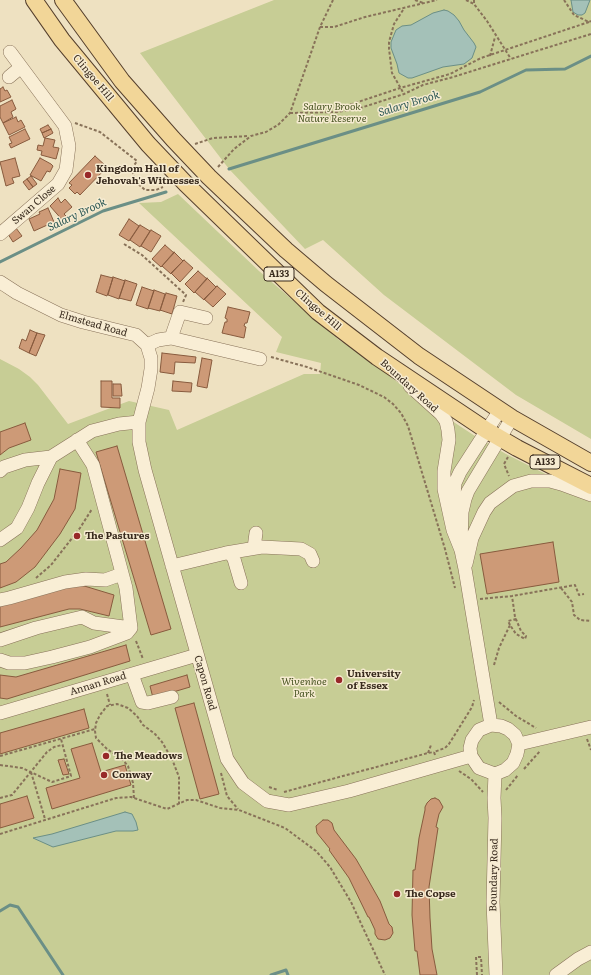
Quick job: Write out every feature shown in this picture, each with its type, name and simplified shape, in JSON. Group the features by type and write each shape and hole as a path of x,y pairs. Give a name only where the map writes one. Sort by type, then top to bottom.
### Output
{"main road":[{"name":"Clingoe Hill","path":"34,0 62,40 148,144 186,184 318,312 377,357 500,439 591,486"},
{"name":"Clingoe Hill","path":"63,0 122,81 173,139 209,177 286,250 367,317 419,356 506,414 591,463"}],"street":[{"name":"Swan Close","path":"0,234 58,184 66,170 69,146 64,126 10,52"},
{"path":"9,77 21,67"},
{"name":"Elmstead Road","path":"0,282 17,294 61,315 136,335 147,345"},
{"path":"170,338 180,312 206,318"},
{"path":"147,345 158,340 170,338 260,358"},
{"name":"Capon Road","path":"147,345 151,358 151,369 148,388 139,422 139,442 145,470 227,759 243,783 267,801 289,805 362,793 439,765 471,756"},
{"name":"Boundary Road","path":"377,357 422,396 441,414 446,421 449,440 444,471 444,489 453,530 461,550 465,569 491,725"},
{"name":"Boundary Road","path":"453,530 453,497 455,483 460,472 486,430 506,414"},
{"name":"Boundary Road","path":"461,550 462,512 465,499 468,491 500,439 506,414"},
{"path":"0,471 4,467 25,460 51,457 92,431 119,424 139,422"},
{"path":"0,660 9,663 25,663 90,647 127,633 131,628 126,588 100,489 93,465 77,440"},
{"path":"0,540 17,528 28,508 51,457"},
{"name":"Boundary Road","path":"465,569 472,538 484,512 490,503 500,494 513,486 531,481 550,481 591,495"},
{"path":"254,548 256,533"},
{"path":"172,566 254,548 301,549 310,554 313,561"},
{"path":"226,553 231,554 234,559 241,583"},
{"path":"0,600 65,582 86,579 105,580 122,574"},
{"path":"0,640 36,628 82,617 94,623 131,628"},
{"name":"Annan Road","path":"0,714 197,655"},
{"path":"134,680 142,702 148,703 172,697"},
{"path":"491,725 501,726 508,729 514,735 519,744 513,763 505,770 495,774 479,768 471,756 470,748 472,740 479,730 491,725"},
{"path":"519,744 548,736 589,732"},
{"name":"Boundary Road","path":"495,774 493,902 496,975"},
{"path":"556,975 578,959 591,952"}],"path":[{"path":"196,149 194,145 213,138 251,136 266,132 278,125 290,113 320,27 333,0"},
{"path":"415,0 425,4"},
{"path":"320,27 334,27 365,17 437,0"},
{"path":"466,0 474,4 487,21 495,36 511,59"},
{"path":"564,0 574,15 590,22"},
{"path":"404,8 394,24 389,49 392,73 404,94"},
{"path":"336,112 343,107 400,88 450,74 481,58 590,22"},
{"path":"290,113 336,112 357,109 404,94 423,85 591,34"},
{"path":"490,56 495,36"},
{"path":"64,126 76,123 100,132 137,161"},
{"path":"218,167 234,149 251,136"},
{"path":"143,156 137,161 132,170 136,182 145,190 156,190 163,187"},
{"path":"124,244 142,255 186,295 180,312"},
{"path":"260,358 265,355 342,378 384,397 401,413 408,426 445,549 456,593"},
{"path":"23,594 39,574 51,565 80,528 91,511 100,489"},
{"path":"478,595 479,599 512,596 575,585 579,595 584,594"},
{"path":"561,588 572,602 574,615 580,620 591,621"},
{"path":"512,596 516,619 521,630 526,636 525,639 516,634 510,626 508,621 516,619"},
{"path":"494,671 493,664 510,626"},
{"path":"131,628 147,670"},
{"path":"106,689 110,706"},
{"path":"268,787 284,792 445,748 472,707 476,691 486,690"},
{"path":"497,699 499,703 535,728 541,730 547,729 548,736"},
{"path":"134,798 133,783 128,766 122,759 107,749 96,738 96,723 107,706 117,704 128,708 137,716 143,725 155,734 162,742 172,759 179,777 179,804"},
{"path":"0,756 95,729"},
{"path":"589,732 591,750"},
{"path":"0,765 22,768 52,782 71,776 61,739"},
{"path":"0,798 12,795 47,752 54,747 62,745"},
{"path":"428,753 431,745"},
{"path":"523,770 542,750"},
{"path":"434,752 439,765"},
{"path":"453,770 461,772 471,779 482,791 484,797 494,798 503,798 509,786 518,775"},
{"path":"31,772 45,819"},
{"path":"0,834 116,798 131,797 167,809 188,800 196,800 220,808 239,810 285,828 316,851 330,867 351,902 385,975"},
{"path":"477,975 476,957 481,958 482,975"}],"green space":[{"name":"Salary Brook Nature Reserve","path":"274,0 591,0 591,439 516,395 384,295 323,240 305,249 229,169 140,53"},
{"name":"Wivenhoe Park","path":"178,194 259,271 339,340 357,351 426,404 506,454 591,497 591,975 0,975 0,359 19,369 30,377 68,424 129,401 169,410 177,430 304,374 320,374 321,363 276,352 282,337 139,203 161,202"}],"water":[{"path":"571,0 590,0 585,13 578,15 573,12"},
{"path":"444,10 454,15 474,43 476,47 472,58 464,64 443,67 412,78 408,78 399,73 391,48 391,42 396,30 402,26 411,25 433,13"},
{"path":"125,812 132,814 138,830 116,831 53,847 33,838 52,834"}],"building":[{"path":"3,87 5,91 7,90 11,97 0,102 0,89"},
{"path":"12,100 16,109 11,112 13,117 3,123 0,117 0,106"},
{"path":"16,117 18,122 21,120 25,127 9,135 3,123"},
{"path":"48,125 51,129 42,133 40,129"},
{"path":"25,129 30,139 11,148 9,144 12,143 9,137"},
{"path":"51,129 53,133 44,138 42,133"},
{"path":"45,138 55,140 53,147 59,148 56,159 41,155 42,151 37,150 38,145 43,146"},
{"name":"Kingdom Hall of Jehovah's Witnesses","path":"95,156 107,167 80,195 77,192 75,194 69,188 72,185 69,183"},
{"path":"15,158 20,176 12,178 14,183 6,186 0,162"},
{"path":"40,158 53,166 50,172 47,171 41,181 30,175"},
{"path":"31,176 37,184 33,187 27,179"},
{"path":"27,179 33,187 29,190 23,182"},
{"path":"58,198 61,203 65,199 72,207 64,214 68,218 64,222 50,206"},
{"path":"48,208 54,222 34,231 29,219"},
{"path":"129,219 139,226 129,241 119,235"},
{"path":"140,225 150,231 140,247 130,240"},
{"path":"16,228 22,236 13,242 8,234"},
{"path":"151,230 161,236 151,252 141,246"},
{"path":"165,245 174,253 161,267 152,259"},
{"path":"174,252 183,261 171,274 162,266"},
{"path":"184,260 193,268 180,282 171,273"},
{"path":"198,271 207,279 194,293 185,284"},
{"path":"101,275 113,278 107,296 96,292"},
{"path":"113,277 125,281 119,299 108,295"},
{"path":"207,278 216,287 204,300 195,292"},
{"path":"125,280 137,284 131,301 119,298"},
{"path":"217,286 226,294 213,307 204,299"},
{"path":"142,287 154,291 148,309 136,305"},
{"path":"154,290 165,294 160,311 148,308"},
{"path":"166,293 177,296 172,314 160,310"},
{"path":"228,307 250,312 247,323 245,323 244,326 246,327 244,338 222,333 225,322 227,322 227,319 225,318"},
{"path":"30,330 37,333 29,353 19,348 22,339 26,341"},
{"path":"37,333 45,335 36,356 29,353"},
{"path":"162,353 196,357 195,363 175,362 174,374 160,372"},
{"path":"202,358 212,360 207,388 197,386"},
{"path":"101,381 112,381 112,398 120,398 120,408 101,407"},
{"path":"173,381 192,383 191,392 172,391"},
{"path":"113,384 121,384 122,396 113,396"},
{"path":"25,423 31,440 9,448 0,455 0,432"},
{"path":"117,446 171,629 151,635 96,452"},
{"path":"60,469 81,473 75,509 60,534 35,567 16,582 0,588 0,564 6,562 37,530 54,499"},
{"path":"553,542 559,582 487,594 480,554"},
{"path":"66,585 81,585 114,595 109,616 80,609 69,609 0,627 0,605"},
{"path":"126,645 130,661 7,699 0,698 0,675 16,677"},
{"path":"187,675 190,687 153,698 150,686"},
{"path":"194,703 219,794 200,799 175,708"},
{"path":"84,709 89,728 0,754 0,733"},
{"name":"Conway","path":"92,743 101,772 125,765 131,785 52,809 46,788 80,778 71,749"},
{"path":"64,759 69,774 63,775 58,760"},
{"path":"27,796 34,818 0,828 0,804"},
{"path":"435,798 439,800 443,807 439,814 436,827 438,828 429,887 432,949 437,975 420,975 417,951 415,951 412,915 413,870 415,870 425,807 431,799"},
{"path":"323,820 328,820 332,823 334,830 356,859 367,878 380,901 389,924 392,927 393,933 390,938 385,940 378,939 369,917 349,878 329,850 330,849 317,833 316,826"}],"waterway":[{"name":"Salary Brook","path":"229,169 480,92 526,70 565,69 591,56"},
{"name":"Salary Brook","path":"0,262 103,211 166,192"},
{"path":"0,911 10,905 18,907 63,975"},
{"path":"271,975 286,970 288,975"}],"place":[{"name":"Kingdom Hall of Jehovah's Witnesses","path":"88,175"},
{"name":"The Pastures","path":"77,536"},
{"name":"University of Essex","path":"339,680"},
{"name":"The Meadows","path":"106,756"},
{"name":"Conway","path":"104,775"},
{"name":"The Copse","path":"397,894"}]}
